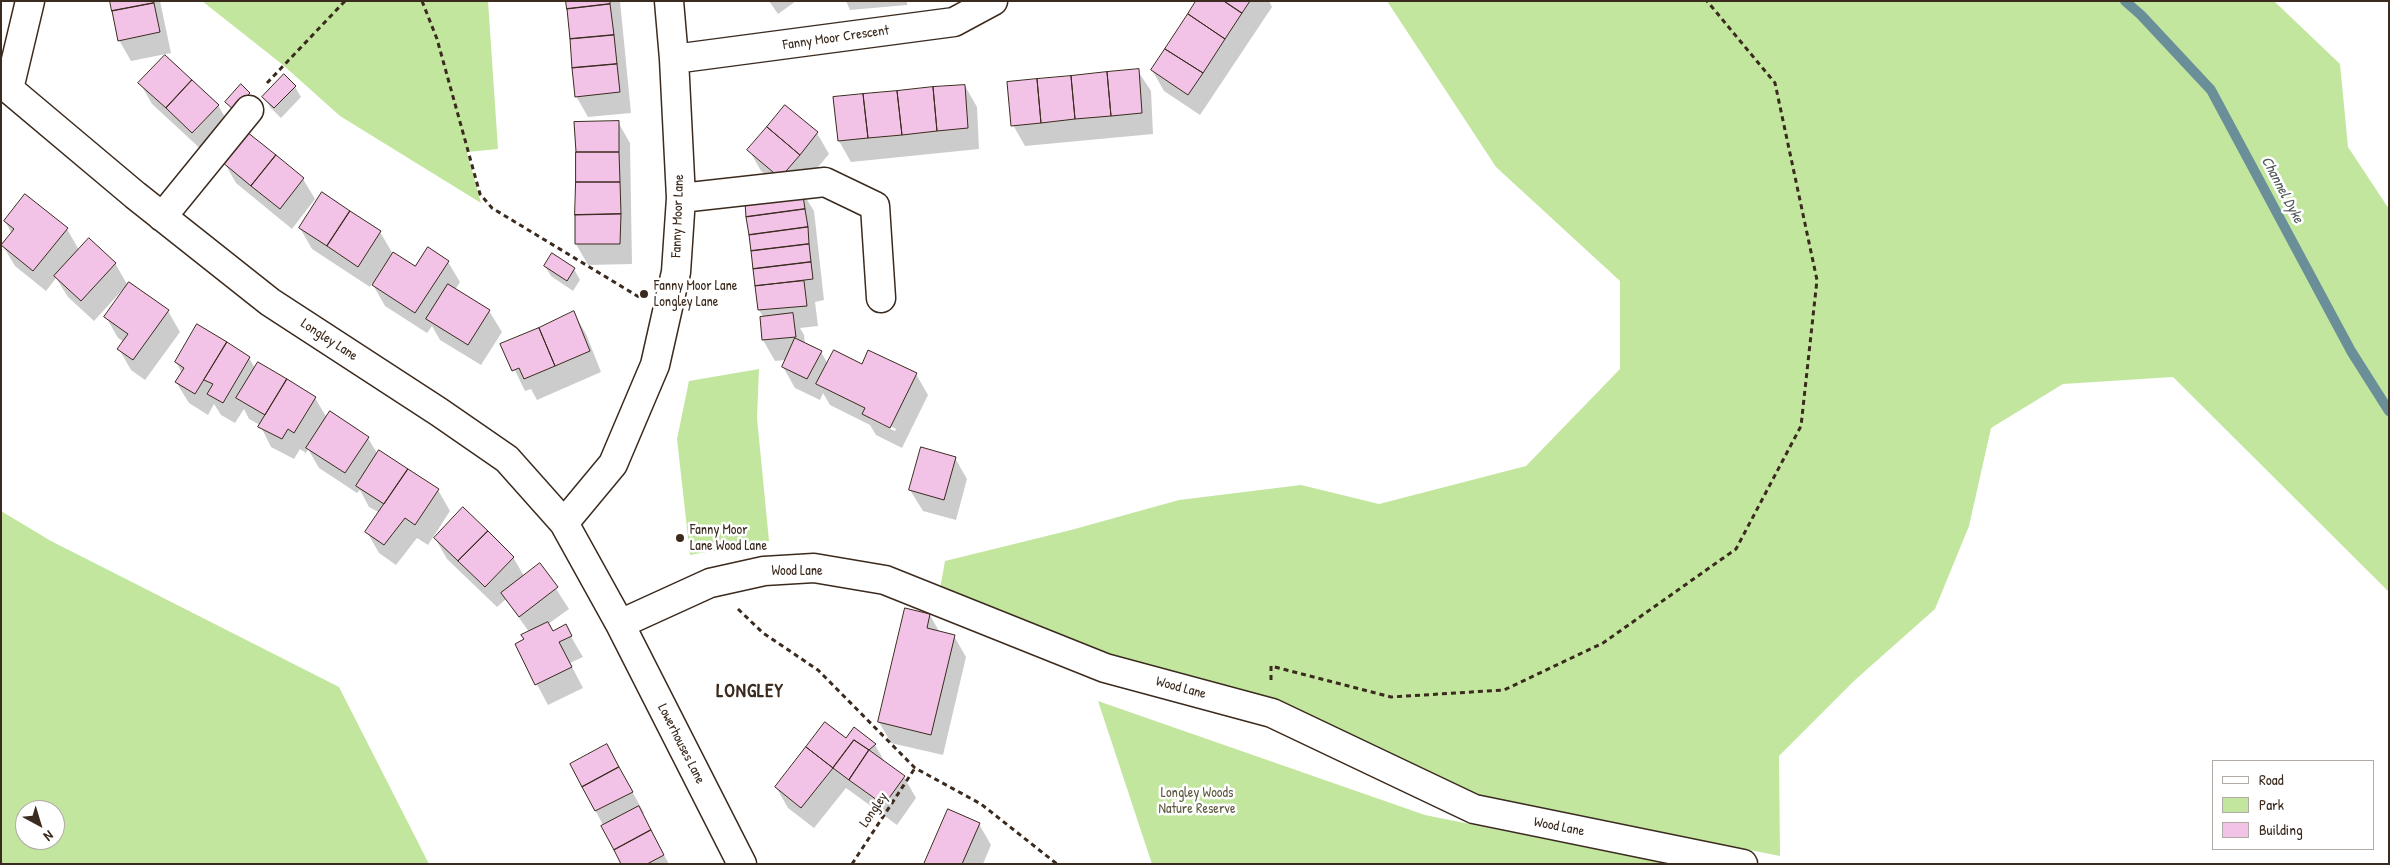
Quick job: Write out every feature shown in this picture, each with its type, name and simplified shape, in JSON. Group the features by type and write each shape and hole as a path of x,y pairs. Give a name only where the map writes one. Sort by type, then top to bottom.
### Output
{"street":[{"path":"5,88 30,1"},
{"name":"Fanny Moor Lane","path":"564,523 614,464 654,365 676,272 681,198 674,58 669,1"},
{"name":"Fanny Moor Crescent","path":"674,58 954,22 993,1"},
{"name":"Longley Lane","path":"5,88 162,217 270,302 439,412 507,459 564,523 620,624"},
{"path":"162,217 249,110"},
{"path":"681,198 825,182 875,206 881,298"},
{"name":"Wood Lane","path":"620,624 710,583 764,572 814,568 885,580 1106,668 1272,713 1474,809 1743,864"},
{"name":"Lowerhouses Lane","path":"620,624 742,864"}],"path":[{"path":"249,110 251,102 277,71 345,1"},
{"path":"422,1 437,39 480,194 492,208 666,315"},
{"path":"1272,713 1271,666 1391,697 1504,690 1603,643 1736,549 1802,426 1817,280 1775,83 1707,1"},
{"path":"710,583 763,633 818,670 915,768 981,804 1057,864"},
{"name":"Longley","path":"852,864 915,768"}],"green space":[{"path":"202,1 488,1 498,149 467,152 481,203 340,116 283,65"},
{"path":"1387,1 2274,1 2340,64 2348,147 2389,209 2389,592 2173,377 2063,384 1991,428 1969,526 1935,609 1855,680 1779,756 1780,856 1455,792 1345,732 1212,687 937,606 945,561 1071,530 1179,500 1301,485 1379,504 1526,466 1620,369 1620,281 1496,167"},
{"path":"759,369 757,418 769,541 690,555 677,439 689,381"},
{"path":"1,511 51,541 339,687 429,864 1,864"},
{"name":"Longley Woods Nature Reserve","path":"1098,701 1425,815 1669,864 1152,864"}],"building":[{"path":"110,1 153,1 154,3 112,11"},
{"path":"566,1 610,1 610,4 567,9"},
{"path":"1196,1 1224,1 1242,13 1225,39 1188,14"},
{"path":"1224,1 1250,1 1242,13"},
{"path":"154,3 160,32 118,41 112,11"},
{"path":"610,4 614,35 570,39 567,9"},
{"path":"1188,14 1225,39 1203,73 1165,49"},
{"path":"614,35 617,64 572,68 570,39"},
{"path":"1165,49 1203,73 1188,95 1151,70"},
{"path":"165,55 192,80 166,108 138,83"},
{"path":"617,64 620,92 575,97 572,68"},
{"path":"1139,69 1142,113 1111,116 1107,72"},
{"path":"1107,72 1111,116 1075,119 1071,76"},
{"path":"284,74 296,86 274,108 262,97"},
{"path":"1071,76 1075,119 1041,123 1037,79"},
{"path":"1037,79 1041,123 1011,126 1007,82"},
{"path":"192,80 219,105 192,133 166,108"},
{"path":"241,84 250,93 234,110 225,102"},
{"path":"965,85 968,128 937,131 933,87"},
{"path":"933,87 937,131 902,135 897,91"},
{"path":"897,91 902,135 868,138 863,94"},
{"path":"863,94 868,138 838,141 833,97"},
{"path":"785,105 818,132 800,155 767,127"},
{"path":"619,121 619,152 576,152 574,122"},
{"path":"767,127 800,155 780,178 747,150"},
{"path":"247,132 276,155 251,186 222,162"},
{"path":"576,152 619,152 620,182 576,182"},
{"path":"276,155 304,178 280,209 251,186"},
{"path":"576,182 620,182 621,214 575,215"},
{"path":"802,189 805,209 746,217 745,203"},
{"path":"322,192 350,211 327,246 299,228"},
{"path":"25,194 68,228 33,271 1,245 14,229 4,221"},
{"path":"805,209 808,227 749,235 746,217"},
{"path":"350,211 381,231 358,267 327,246"},
{"path":"621,214 620,244 575,244 575,215"},
{"path":"808,227 809,244 751,251 749,235"},
{"path":"89,238 116,263 81,301 54,276"},
{"path":"809,244 811,262 753,269 751,251"},
{"path":"428,247 449,261 415,313 372,285 393,252 415,266"},
{"path":"552,253 575,268 567,281 544,266"},
{"path":"811,262 813,279 755,286 753,269"},
{"path":"804,281 807,306 758,310 755,286"},
{"path":"129,282 169,310 133,360 117,349 128,334 104,317"},
{"path":"448,284 490,310 468,345 426,319"},
{"path":"574,311 590,351 555,366 539,328"},
{"path":"793,313 796,337 762,340 760,317"},
{"path":"197,324 227,342 195,394 175,382 184,368 175,362"},
{"path":"539,328 555,366 524,379 519,368 512,371 500,344"},
{"path":"795,338 822,351 807,379 782,367"},
{"path":"227,342 250,357 223,403 207,394 213,384 204,380"},
{"path":"834,350 862,364 868,350 917,373 890,428 862,414 865,408 816,384"},
{"path":"258,362 287,379 265,415 236,398"},
{"path":"287,379 316,397 294,433 288,429 282,439 258,427"},
{"path":"330,411 369,437 345,473 306,448"},
{"path":"921,447 956,457 944,500 909,490"},
{"path":"379,450 408,469 384,504 356,486"},
{"path":"408,469 439,489 415,525 405,518 384,545 365,532"},
{"path":"463,507 488,531 458,561 434,538"},
{"path":"488,531 514,557 485,587 458,561"},
{"path":"540,563 558,587 519,617 501,593"},
{"path":"905,608 930,614 927,628 955,635 931,735 878,722"},
{"path":"548,622 553,631 566,624 572,636 559,642 572,667 535,685 515,644 524,639 521,635"},
{"path":"825,722 846,738 854,727 876,744 869,750 854,740 833,768 806,747"},
{"path":"854,740 869,750 849,780 833,768"},
{"path":"607,744 619,767 582,787 570,764"},
{"path":"806,747 833,768 801,808 775,787"},
{"path":"869,750 905,776 884,805 849,780"},
{"path":"619,767 633,792 595,811 582,787"},
{"path":"639,806 651,830 614,850 601,826"},
{"path":"948,809 980,823 962,864 924,864"},
{"path":"651,830 664,855 647,864 621,864 614,850"}],"waterway":[{"name":"Channel Dyke","path":"2125,1 2141,15 2211,90 2351,351 2389,411"}],"place":[{"name":"Fanny Moor Lane Longley Lane","path":"644,294"},
{"name":"Fanny Moor Lane Wood Lane","path":"680,538"}],"district":[{"name":"LONGLEY","path":"750,692"}]}
